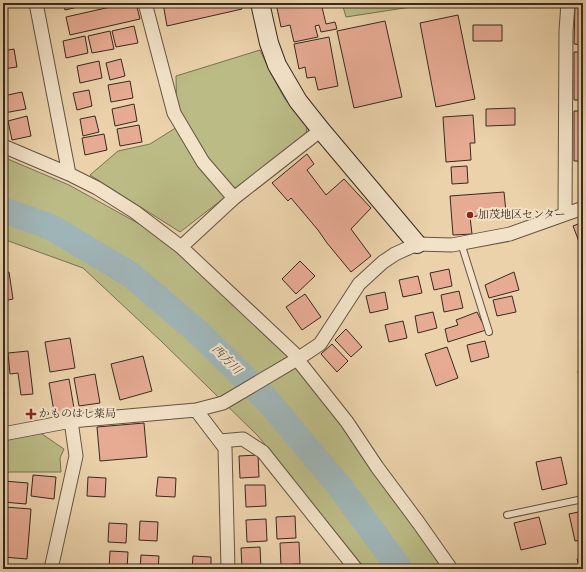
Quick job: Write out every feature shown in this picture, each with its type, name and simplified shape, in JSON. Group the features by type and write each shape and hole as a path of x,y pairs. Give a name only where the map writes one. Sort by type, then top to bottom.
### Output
{"street":[{"path":"36,3 69,174"},
{"path":"145,3 174,113 203,162 234,198"},
{"path":"260,3 269,43 277,65 298,101 417,244"},
{"path":"565,214 566,31 568,3"},
{"path":"181,247 234,198 321,130"},
{"path":"3,146 69,174 97,188 122,204 181,247 298,358 347,422 377,468 451,569"},
{"path":"3,434 71,421 196,410 223,403 320,344 359,284 394,254 417,244 452,245 510,234 583,208"},
{"path":"196,410 225,448 228,569"},
{"path":"51,569 76,456 71,421"},
{"path":"220,441 243,439 264,452 356,569"}],"lane":[{"path":"461,243 489,332"},
{"path":"507,515 583,499"}],"green space":[{"path":"342,3 437,3 346,17"},
{"path":"260,50 285,99 307,127 306,135 180,232 90,175 118,151 150,144 177,127 176,76"},
{"path":"3,157 69,185 181,247 289,349 453,569 365,569 258,436 161,341 83,268 3,239"},
{"path":"39,432 64,449 60,458 61,472 9,472 3,475 3,441"}],"building":[{"path":"63,3 95,3 65,10"},
{"path":"128,3 136,3 140,19 70,35 66,17"},
{"path":"164,3 240,3 242,9 167,26"},
{"path":"276,3 321,3 326,24 335,22 337,29 321,32 319,25 315,26 318,37 294,42 290,25 281,27"},
{"path":"575,3 583,3 583,45 574,44"},
{"path":"458,15 475,99 436,107 420,23"},
{"path":"385,21 402,97 354,108 337,31"},
{"path":"3,25 6,45 3,46"},
{"path":"473,25 502,25 502,41 473,41"},
{"path":"134,26 138,43 116,47 112,31"},
{"path":"110,31 114,49 92,53 88,36"},
{"path":"85,36 88,53 66,58 63,41"},
{"path":"329,37 338,86 318,90 315,77 307,78 305,67 299,69 294,44"},
{"path":"14,49 17,67 3,69 3,51"},
{"path":"574,52 583,52 583,100 574,100"},
{"path":"121,59 125,76 110,80 106,63"},
{"path":"99,61 102,78 80,83 77,66"},
{"path":"130,81 133,98 111,102 108,85"},
{"path":"89,90 92,106 77,110 73,93"},
{"path":"22,92 26,109 4,113 3,96"},
{"path":"134,104 137,121 115,126 112,109"},
{"path":"515,108 515,125 486,126 486,109"},
{"path":"574,111 583,111 583,161 574,161"},
{"path":"473,115 475,143 470,143 471,160 446,162 443,117"},
{"path":"27,116 31,136 12,140 8,121"},
{"path":"95,116 99,132 83,136 80,119"},
{"path":"139,125 142,142 120,146 117,129"},
{"path":"104,134 107,150 85,155 82,138"},
{"path":"307,154 314,164 307,170 326,195 344,179 371,208 351,229 371,256 351,272 291,198 288,201 272,183"},
{"path":"467,166 468,183 452,184 451,167"},
{"name":"加茂地区センター","path":"504,192 506,212 470,217 472,234 453,235 450,196"},
{"path":"583,222 583,252 573,226"},
{"path":"300,261 315,276 296,294 282,279"},
{"path":"449,269 452,286 434,290 430,273"},
{"path":"9,272 13,299 3,301 3,273"},
{"path":"514,272 519,290 489,298 485,285"},
{"path":"418,276 422,293 403,297 399,280"},
{"path":"459,291 463,308 444,312 441,295"},
{"path":"385,292 388,309 370,313 366,296"},
{"path":"305,294 321,317 302,330 286,307"},
{"path":"512,296 516,312 497,316 493,300"},
{"path":"433,312 437,328 418,333 415,316"},
{"path":"477,312 486,330 448,342 445,329 458,325 456,320"},
{"path":"403,321 407,338 389,342 385,325"},
{"path":"346,329 362,347 351,357 335,340"},
{"path":"70,338 75,368 50,372 45,342"},
{"path":"485,341 489,357 471,362 467,345"},
{"path":"332,344 348,361 337,372 321,354"},
{"path":"447,347 458,378 436,386 425,354"},
{"path":"28,351 33,394 21,395 18,373 10,374 8,353"},
{"path":"143,356 152,391 120,400 111,364"},
{"path":"583,370 583,394 578,371"},
{"path":"95,374 100,403 79,406 74,378"},
{"path":"69,379 75,414 55,417 49,383"},
{"path":"144,423 147,457 100,461 97,427"},
{"path":"258,455 259,477 240,478 239,456"},
{"path":"561,457 567,484 542,490 536,462"},
{"path":"33,475 56,477 54,499 31,496"},
{"path":"88,477 106,478 105,497 87,496"},
{"path":"158,477 176,478 175,497 156,496"},
{"path":"4,481 28,483 26,504 3,502"},
{"path":"245,485 265,485 266,506 246,507"},
{"path":"5,507 31,509 27,559 3,557"},
{"path":"583,511 583,540 575,541 569,514"},
{"path":"295,516 296,538 277,539 276,517"},
{"path":"539,517 546,544 521,550 514,523"},
{"path":"266,519 267,541 247,542 246,520"},
{"path":"140,521 158,522 157,541 139,540"},
{"path":"109,523 127,524 126,543 108,542"},
{"path":"299,542 300,564 281,565 280,543"},
{"path":"260,547 261,569 242,569 241,548"},
{"path":"110,551 128,552 127,569 109,569"},
{"path":"141,555 159,556 158,569 140,569"},
{"path":"193,556 211,557 211,569 192,569"},
{"path":"583,558 583,569 580,569 577,559"},
{"path":"63,567 81,569 63,569"}],"waterway":[{"name":"西方川","path":"3,210 51,227 131,275 198,332 267,400 340,487 400,569"}],"place":[{"name":"加茂地区センター","path":"470,215"},
{"name":"かものはし薬局","path":"31,414"}]}
